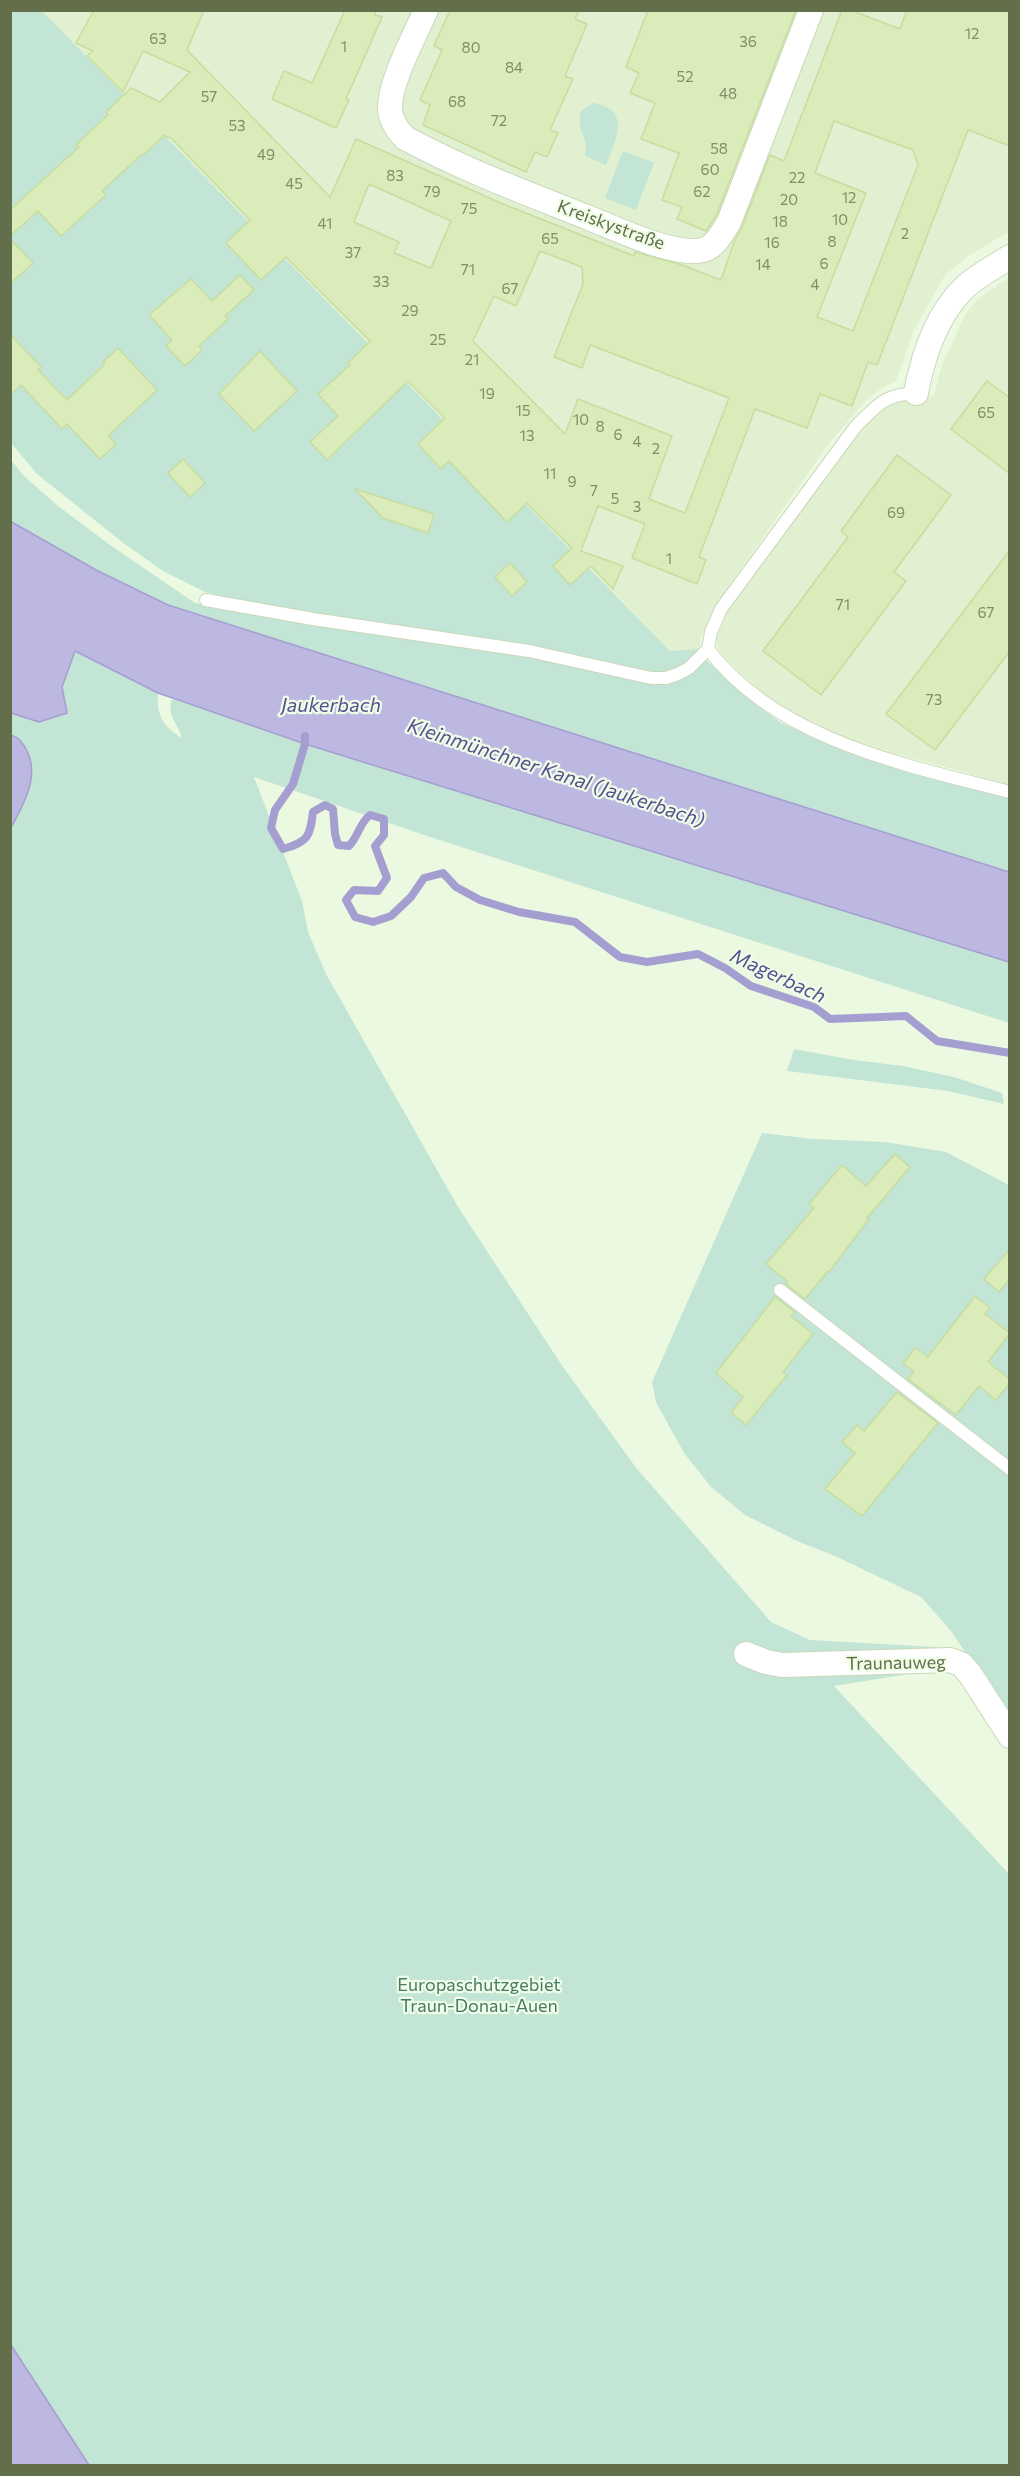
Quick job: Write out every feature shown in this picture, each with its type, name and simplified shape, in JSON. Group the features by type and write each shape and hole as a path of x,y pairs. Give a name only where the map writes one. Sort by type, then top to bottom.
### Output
{"street":[{"name":"Kreiskystraße","path":"426,10 404,61 390,107 396,129 405,138 498,181 636,237 680,249 698,251 717,242 729,222 811,10"},
{"path":"916,393 925,355 949,306 964,288 1010,257"},
{"name":"Traunauweg","path":"746,1654 766,1662 782,1665 950,1660 961,1664 970,1674 1010,1736"}],"lane":[{"path":"206,600 313,620 529,651 651,678 666,678 689,668 708,649 711,632 721,609 843,441 882,401 891,396 916,393"},
{"path":"708,649 747,689 772,710 794,722 830,738 891,759 1010,792"},
{"path":"780,1290 1010,1469"}],"shaded area":[{"path":"42,11 1009,11 1009,232 971,254 945,275 914,330 896,381 879,390 866,401 830,442 729,586 701,636 700,649 670,651"},
{"path":"1009,277 1009,784 893,753 832,733 796,716 767,697 728,661 719,650 716,639 728,610 859,430 878,411 893,402 934,396 942,365 965,315 977,300"}],"green space":[{"path":"10,11 42,11 670,651 700,649 680,669 658,673 494,640 311,615 205,592 163,571 122,542 37,474 11,443"},
{"path":"593,103 605,106 613,112 617,119 616,137 606,165 585,156 586,143 580,124 581,111"},
{"path":"623,151 654,163 636,210 605,198"},
{"path":"10,459 25,477 58,506 195,603 525,654 644,681 706,660 746,697 781,723 839,748 1009,798 1009,872 168,605 96,570 11,521"},
{"name":"Europaschutzgebiet Traun-Donau-Auen","path":"10,646 75,651 158,693 158,708 162,720 170,730 182,738 171,714 172,699 305,744 1009,962 1009,1023 427,836 254,777 302,901 308,932 326,974 458,1207 563,1367 637,1469 771,1622 810,1640 935,1647 940,1669 834,1686 1009,1874 1009,2465 11,2465"},
{"path":"794,1049 903,1066 954,1077 1002,1093 1004,1104 948,1091 787,1071"},
{"path":"762,1133 813,1139 885,1142 946,1152 1009,1185 1009,1718 951,1631 921,1597 745,1515 711,1487 684,1453 656,1402 652,1382"}],"water":[{"name":"Jaukerbach","path":"10,521 96,570 168,605 1009,872 1009,962 305,744 158,693 75,651 62,687 67,713 39,722 11,713"},
{"path":"10,735 24,745 31,761 32,771 28,791 11,828"},
{"path":"11,2345 89,2465 11,2465"}],"building":[{"path":"94,10 204,10 187,50 330,197 356,139 503,204 634,256 635,252 679,264 721,280 770,155 784,161 842,10 850,10 900,29 907,10 1010,10 1010,146 968,130 877,365 868,362 852,406 820,394 807,428 755,409 699,557 706,560 697,584 632,558 645,524 598,506 581,551 623,566 613,589 591,566 570,585 553,566 572,548 527,503 507,522 449,461 441,469 418,444 445,418 408,381 327,460 310,442 338,416 318,394 350,365 348,363 370,341 286,257 261,280 226,243 250,220 170,137 165,135 142,154 102,191 106,195 61,236 38,211 10,236 10,210 79,147 76,145 108,115 106,112 131,88 160,102 190,72 143,51 123,92 87,56 93,51 76,43","holes":["834,121 913,150 918,165 853,331 817,317 866,193 815,173","369,184 451,221 431,268 394,253 399,242 354,222","540,251 582,267 583,284 554,357 582,368 590,345 729,398 685,513 649,499 672,436 578,399 565,434 473,341 494,296 516,306"]},
{"path":"345,10 376,10 375,15 382,17 346,99 349,100 336,128 272,99 284,71 312,83"},
{"path":"450,10 579,10 575,19 587,24 565,76 573,79 550,130 558,133 547,157 535,152 526,172 423,125 430,105 420,100 442,50 434,46"},
{"path":"648,10 796,10 716,216 706,231 677,219 682,207 662,200 679,153 641,139 655,103 630,93 639,73 626,67"},
{"path":"10,239 33,263 10,284"},
{"path":"240,275 254,290 225,316 228,319 199,346 202,350 185,366 166,346 172,340 149,315 191,279 212,301"},
{"path":"10,334 41,367 38,370 67,400 105,364 103,362 118,348 157,390 108,436 116,444 100,459 67,424 62,429 21,385 10,395"},
{"path":"260,351 297,391 254,431 219,394"},
{"path":"987,381 1010,398 1010,474 951,429"},
{"path":"897,455 951,495 894,572 906,581 821,695 763,651 848,537 841,531"},
{"path":"183,459 205,483 190,497 168,473"},
{"path":"355,489 434,514 428,533 383,518"},
{"path":"1010,550 1010,651 935,750 886,714"},
{"path":"510,563 527,582 512,596 495,577"},
{"path":"895,1154 910,1167 867,1218 869,1219 829,1272 805,1299 766,1264 814,1208 809,1204 842,1165 866,1186"},
{"path":"1010,1249 1010,1279 999,1292 984,1279"},
{"path":"975,1296 990,1308 985,1314 1010,1333 988,1362 1010,1379 1010,1383 996,1400 979,1386 956,1415 908,1379 914,1372 903,1363 916,1348 928,1357"},
{"path":"775,1297 795,1312 791,1316 813,1334 783,1372 787,1375 746,1425 731,1413 743,1397 716,1373"},
{"path":"897,1392 938,1423 862,1516 825,1489 855,1453 842,1442 857,1425 864,1431"}],"waterway":[{"name":"Magerbach","path":"305,736 305,744 293,784 275,810 271,828 283,849 298,844 309,833 313,812 325,805 333,809 338,845 349,846 363,822 370,815 384,819 384,835 375,846 387,878 378,891 354,890 346,900 355,917 373,922 391,916 411,897 424,878 443,873 456,887 480,900 519,912 575,922 620,957 647,962 698,954 725,968 751,986 814,1007 830,1019 906,1016 937,1041 1010,1053"}],"water label":[{"name":"Kleinmünchner Kanal (Jaukerbach)","path":"556,773"}]}
